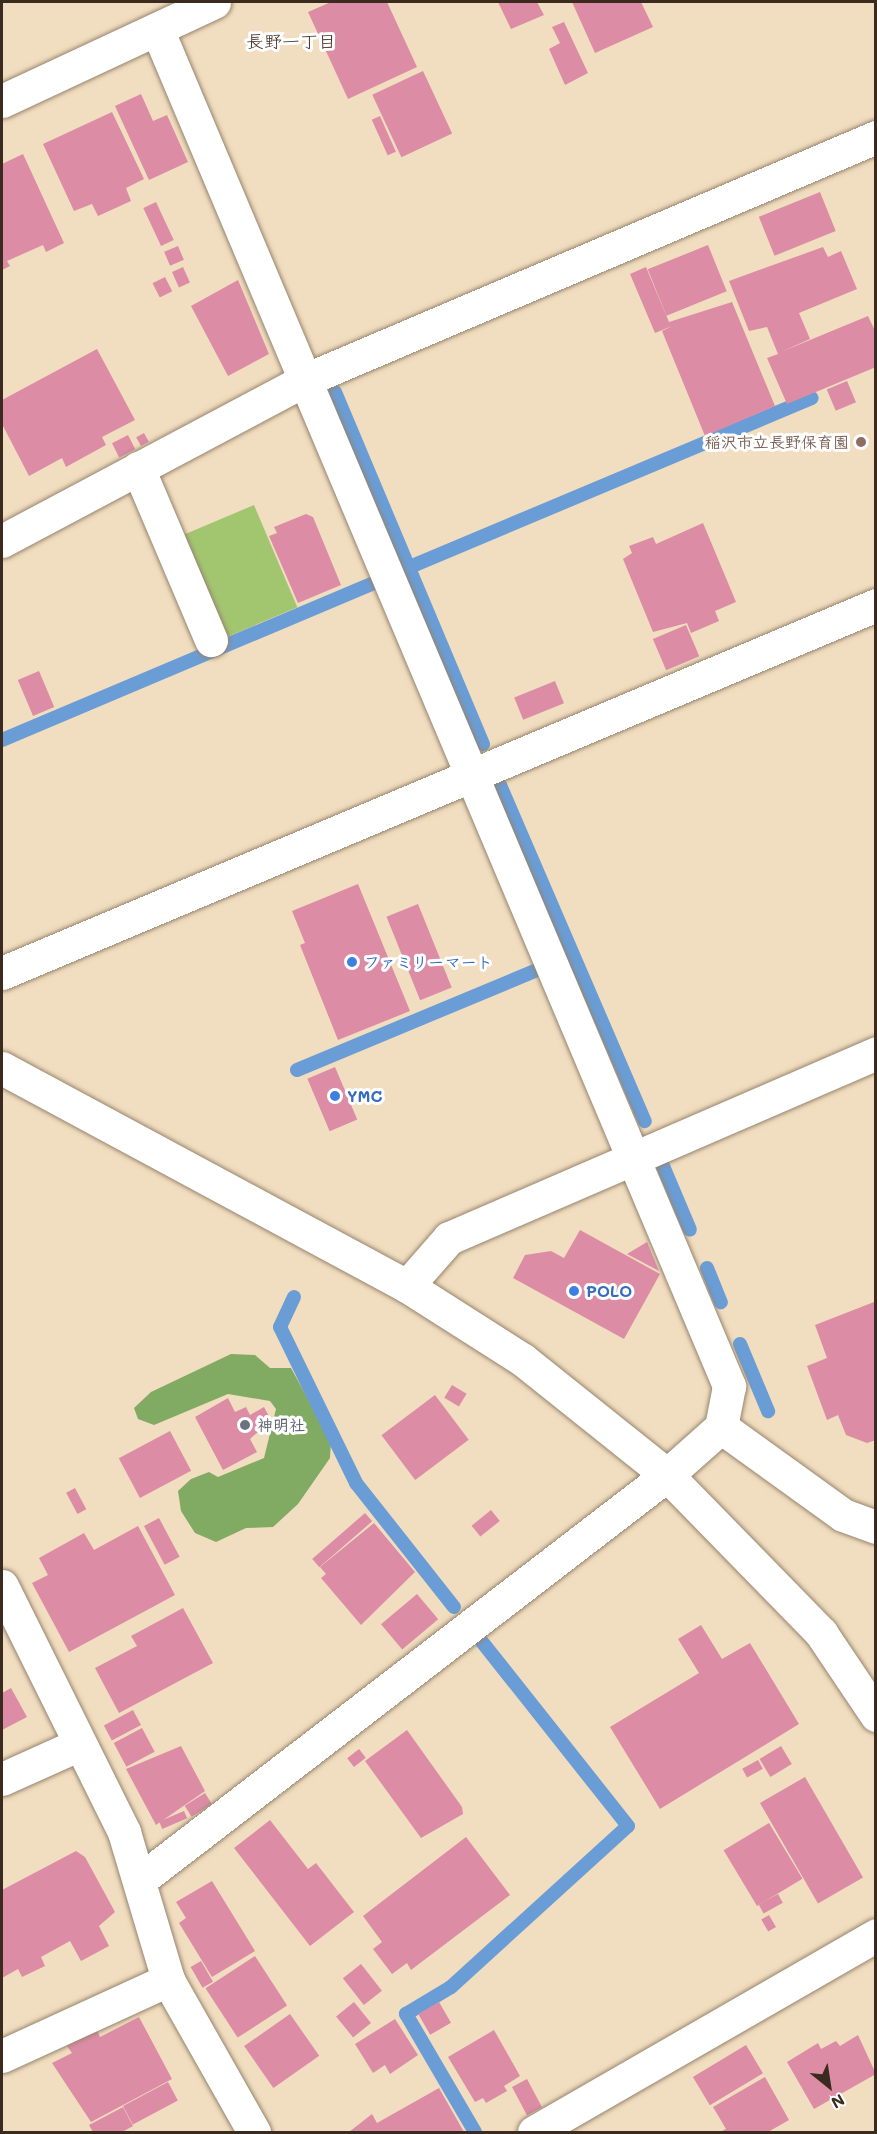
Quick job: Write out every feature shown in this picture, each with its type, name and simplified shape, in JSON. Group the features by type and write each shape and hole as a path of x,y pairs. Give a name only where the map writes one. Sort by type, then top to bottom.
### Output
{"street":[{"path":"6,89 157,28 214,2"},
{"path":"140,1880 667,1475 721,1427 729,1386 157,28"},
{"path":"2,541 305,380 876,137"},
{"path":"138,468 211,640"},
{"path":"2,973 876,604"},
{"path":"407,1286 449,1238 876,1053"},
{"path":"2,1068 407,1286 523,1360 667,1475 821,1633 876,1715"},
{"path":"721,1427 843,1515 876,1527"},
{"path":"843,1515 876,1501"},
{"path":"2,1586 124,1832 168,1980 254,2133"},
{"path":"2,1779 80,1744"},
{"path":"534,2133 876,1935"},
{"path":"2,2056 168,1980"}],"green space":[{"path":"254,505 297,607 218,641 175,539"},
{"path":"231,1354 255,1355 270,1368 291,1368 331,1441 330,1458 298,1504 273,1527 246,1528 216,1542 195,1533 181,1511 178,1491 191,1479 209,1472 218,1477 264,1458 276,1409 270,1401 228,1394 154,1425 138,1419 134,1408 151,1392"}],"building":[{"path":"331,2 387,2 417,67 348,99 308,12"},
{"path":"498,2 537,2 544,15 511,29"},
{"path":"572,2 641,2 653,27 595,53"},
{"path":"564,22 588,73 565,85 549,49 560,43 552,27"},
{"path":"423,71 452,134 401,157 372,95"},
{"path":"141,94 153,121 167,115 188,162 149,180 115,106"},
{"path":"112,112 144,179 126,188 131,201 98,216 92,204 74,211 43,144"},
{"path":"380,116 396,152 388,155 372,120"},
{"path":"23,154 64,243 46,252 43,245 7,261 10,266 2,270 2,164"},
{"path":"820,192 836,231 775,256 759,217"},
{"path":"156,202 174,240 161,246 143,208"},
{"path":"708,245 727,291 666,316 648,269"},
{"path":"178,246 184,260 170,266 164,252"},
{"path":"823,247 828,257 841,251 857,289 799,313 810,339 781,352 868,316 876,333 876,367 787,404 767,358 778,354 767,327 749,331 729,281"},
{"path":"183,267 190,283 179,287 172,272"},
{"path":"646,267 669,322 732,302 775,406 705,436 662,331 672,326 655,333 630,274"},
{"path":"165,277 172,291 160,298 153,283"},
{"path":"238,280 269,354 228,376 191,306"},
{"path":"97,349 135,420 102,437 106,445 66,467 62,458 29,476 2,424 2,400"},
{"path":"847,381 856,402 836,411 827,390"},
{"path":"144,433 149,442 141,446 136,437"},
{"path":"128,435 135,449 119,457 112,443"},
{"path":"306,514 313,517 341,585 298,603 269,536 277,533 274,527"},
{"path":"703,523 736,602 715,611 719,621 691,633 687,623 653,632 623,559 632,553 629,546 653,537 656,544"},
{"path":"686,625 699,656 666,670 653,639"},
{"path":"39,671 54,707 33,716 18,680"},
{"path":"555,681 564,703 523,720 514,697"},
{"path":"358,884 410,1011 338,1040 300,945 305,943 292,911"},
{"path":"418,904 452,987 420,1000 386,917"},
{"path":"335,1067 357,1119 330,1131 307,1079"},
{"path":"580,1230 660,1274 624,1339 513,1278 525,1255 551,1251 564,1258"},
{"path":"647,1242 659,1271 627,1254"},
{"path":"874,1302 876,1440 867,1443 846,1435 838,1415 827,1420 807,1366 827,1358 815,1325"},
{"path":"452,1385 467,1394 459,1407 444,1398"},
{"path":"435,1395 469,1440 415,1480 381,1435"},
{"path":"228,1398 235,1412 246,1407 250,1415 264,1407 271,1420 250,1439 257,1452 223,1470 195,1417"},
{"path":"170,1431 191,1471 140,1498 119,1458"},
{"path":"75,1488 86,1509 77,1514 66,1493"},
{"path":"491,1510 500,1521 480,1537 472,1526"},
{"path":"365,1513 372,1521 319,1567 312,1559"},
{"path":"159,1518 180,1557 165,1565 144,1526"},
{"path":"374,1523 415,1572 361,1625 321,1578 326,1574 320,1567"},
{"path":"138,1526 175,1595 69,1652 32,1583 48,1575 39,1558 84,1533 94,1550"},
{"path":"417,1594 438,1619 402,1649 381,1624"},
{"path":"183,1608 213,1663 119,1713 95,1668 137,1646 131,1636"},
{"path":"701,1625 722,1659 750,1643 799,1724 660,1809 610,1727 699,1673 678,1639"},
{"path":"11,1688 27,1717 2,1730 2,1693"},
{"path":"133,1710 141,1725 112,1741 104,1725"},
{"path":"142,1728 155,1752 126,1767 114,1743"},
{"path":"407,1730 462,1807 463,1814 421,1838 365,1761"},
{"path":"181,1746 205,1791 156,1825 126,1769"},
{"path":"781,1746 792,1764 770,1777 760,1759"},
{"path":"359,1749 366,1758 354,1767 347,1758"},
{"path":"758,1760 763,1769 747,1777 742,1769"},
{"path":"805,1777 863,1877 818,1903 760,1803"},
{"path":"205,1793 212,1804 192,1817 185,1806"},
{"path":"184,1811 187,1818 162,1829 159,1822"},
{"path":"270,1820 308,1869 316,1863 354,1912 310,1946 234,1848"},
{"path":"769,1823 802,1879 757,1906 724,1850"},
{"path":"466,1837 510,1895 411,1970 407,1963 392,1974 373,1949 382,1942 363,1916"},
{"path":"76,1851 85,1857 115,1912 99,1926 109,1946 81,1961 70,1941 41,1957 45,1966 22,1977 18,1969 2,1978 2,1890"},
{"path":"212,1881 255,1951 212,1977 179,1923 186,1918 176,1902"},
{"path":"778,1894 783,1903 764,1913 759,1905"},
{"path":"769,1915 776,1927 768,1932 761,1919"},
{"path":"255,1956 287,2005 238,2038 206,1988"},
{"path":"201,1961 213,1982 203,1988 191,1967"},
{"path":"361,1964 382,1991 364,2005 343,1978"},
{"path":"354,2002 371,2023 353,2037 336,2016"},
{"path":"439,2002 451,2023 430,2035 418,2014"},
{"path":"290,2014 319,2056 273,2088 244,2046"},
{"path":"139,2017 172,2079 91,2122 52,2063 72,2053 67,2046 97,2030 100,2037"},
{"path":"395,2019 418,2055 390,2074 385,2065 373,2073 355,2044"},
{"path":"494,2030 520,2076 504,2086 507,2091 486,2103 483,2098 475,2102 448,2057"},
{"path":"858,2035 876,2074 814,2109 787,2062 818,2043 821,2049 836,2041 840,2046"},
{"path":"746,2045 763,2073 710,2105 693,2077"},
{"path":"765,2077 789,2120 768,2132 720,2132 726,2129 713,2107"},
{"path":"527,2079 542,2107 527,2115 512,2087"},
{"path":"168,2082 178,2101 133,2124 123,2106"},
{"path":"439,2088 464,2132 349,2132 372,2114 377,2123"},
{"path":"123,2107 133,2126 122,2132 93,2132 89,2125"}],"waterway":[{"path":"335,392 483,744"},
{"path":"405,569 811,398"},
{"path":"2,740 373,583"},
{"path":"500,785 645,1121"},
{"path":"297,1070 537,970"},
{"path":"663,1166 690,1230"},
{"path":"707,1268 721,1302"},
{"path":"294,1297 280,1327 356,1483 454,1607"},
{"path":"740,1344 768,1411"},
{"path":"475,2132 406,2014 451,1987 628,1826 482,1642"}],"place":[{"name":"稲沢市立長野保育園","path":"861,442"},
{"name":"ファミリーマート","path":"352,962"},
{"name":"YMC","path":"335,1096"},
{"name":"POLO","path":"574,1291"},
{"name":"神明社","path":"245,1425"}],"district":[{"name":"長野一丁目","path":"291,41"}]}
